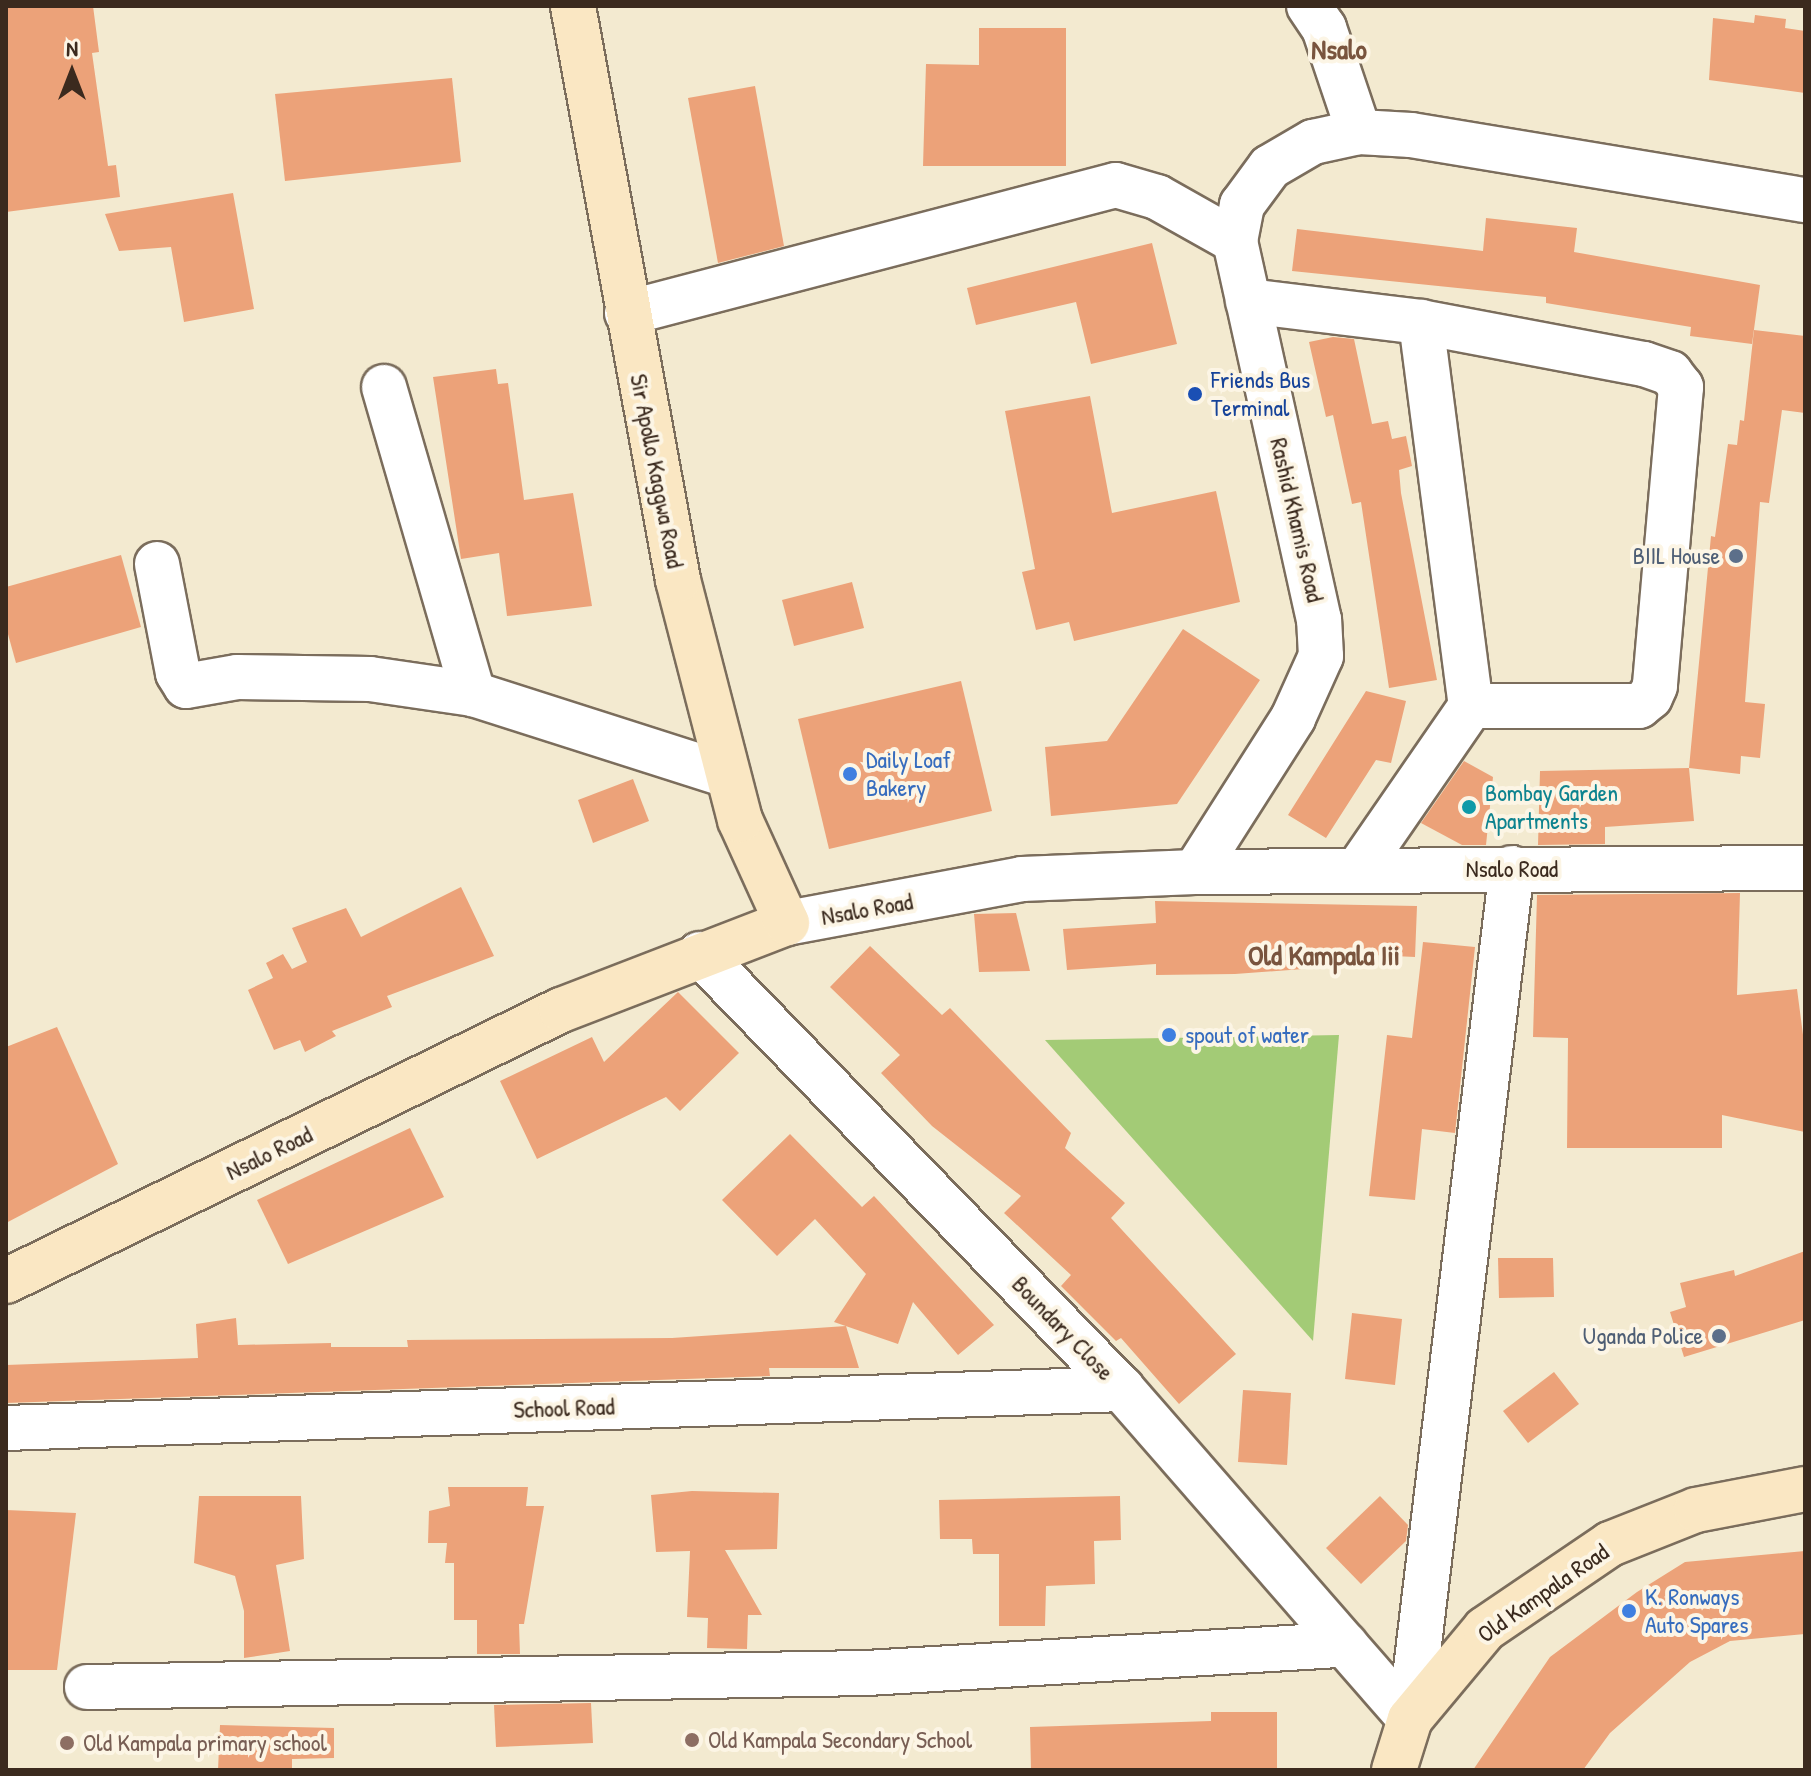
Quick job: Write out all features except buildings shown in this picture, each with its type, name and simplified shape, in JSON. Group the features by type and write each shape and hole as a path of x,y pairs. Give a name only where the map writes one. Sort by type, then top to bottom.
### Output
{"main road":[{"name":"Sir Apollo Kaggwa Road","path":"573,6 678,580 740,820 787,923"},
{"name":"Nsalo Road","path":"6,1281 561,1010 787,923"},
{"name":"Old Kampala Road","path":"1394,1770 1410,1719 1485,1629 1610,1544 1696,1510 1805,1489"}],"street":[{"path":"1309,6 1324,28 1359,132"},
{"name":"Rashid Khamis Road","path":"1195,872 1293,718 1321,656 1319,620 1235,241 1242,205 1270,167 1313,142 1359,132 1411,135 1805,200"},
{"path":"627,313 1116,185 1157,197 1235,241"},
{"path":"1248,301 1421,322 1644,364 1670,373 1681,387 1655,686 1650,697 1639,706 1471,706"},
{"path":"1358,870 1471,706 1421,322"},
{"path":"384,387 473,694"},
{"path":"157,564 178,673 186,686 237,677 370,679 473,694 727,775"},
{"path":"1410,1719 1512,868"},
{"name":"Nsalo Road","path":"787,923 1022,879 1195,872 1805,868"},
{"name":"Boundary Close","path":"700,954 1122,1389 1410,1719"},
{"name":"School Road","path":"6,1428 1122,1389"},
{"path":"87,1687 867,1673 1345,1645"}],"green space":[{"path":"1339,1035 1313,1341 1045,1040"}],"place":[{"name":"Friends Bus Terminal","path":"1195,394"},
{"name":"BIIL House","path":"1736,556"},
{"name":"Daily Loaf Bakery","path":"850,774"},
{"name":"Bombay Garden Apartments","path":"1469,807"},
{"name":"spout of water","path":"1169,1035"},
{"name":"Uganda Police","path":"1719,1336"},
{"name":"K. Ronways Auto Spares","path":"1629,1611"},
{"name":"Old Kampala Secondary School","path":"692,1740"},
{"name":"Old Kampala primary school","path":"67,1743"}],"district":[{"name":"Nsalo","path":"1339,49"},
{"name":"Old Kampala Iii","path":"1324,955"}]}
